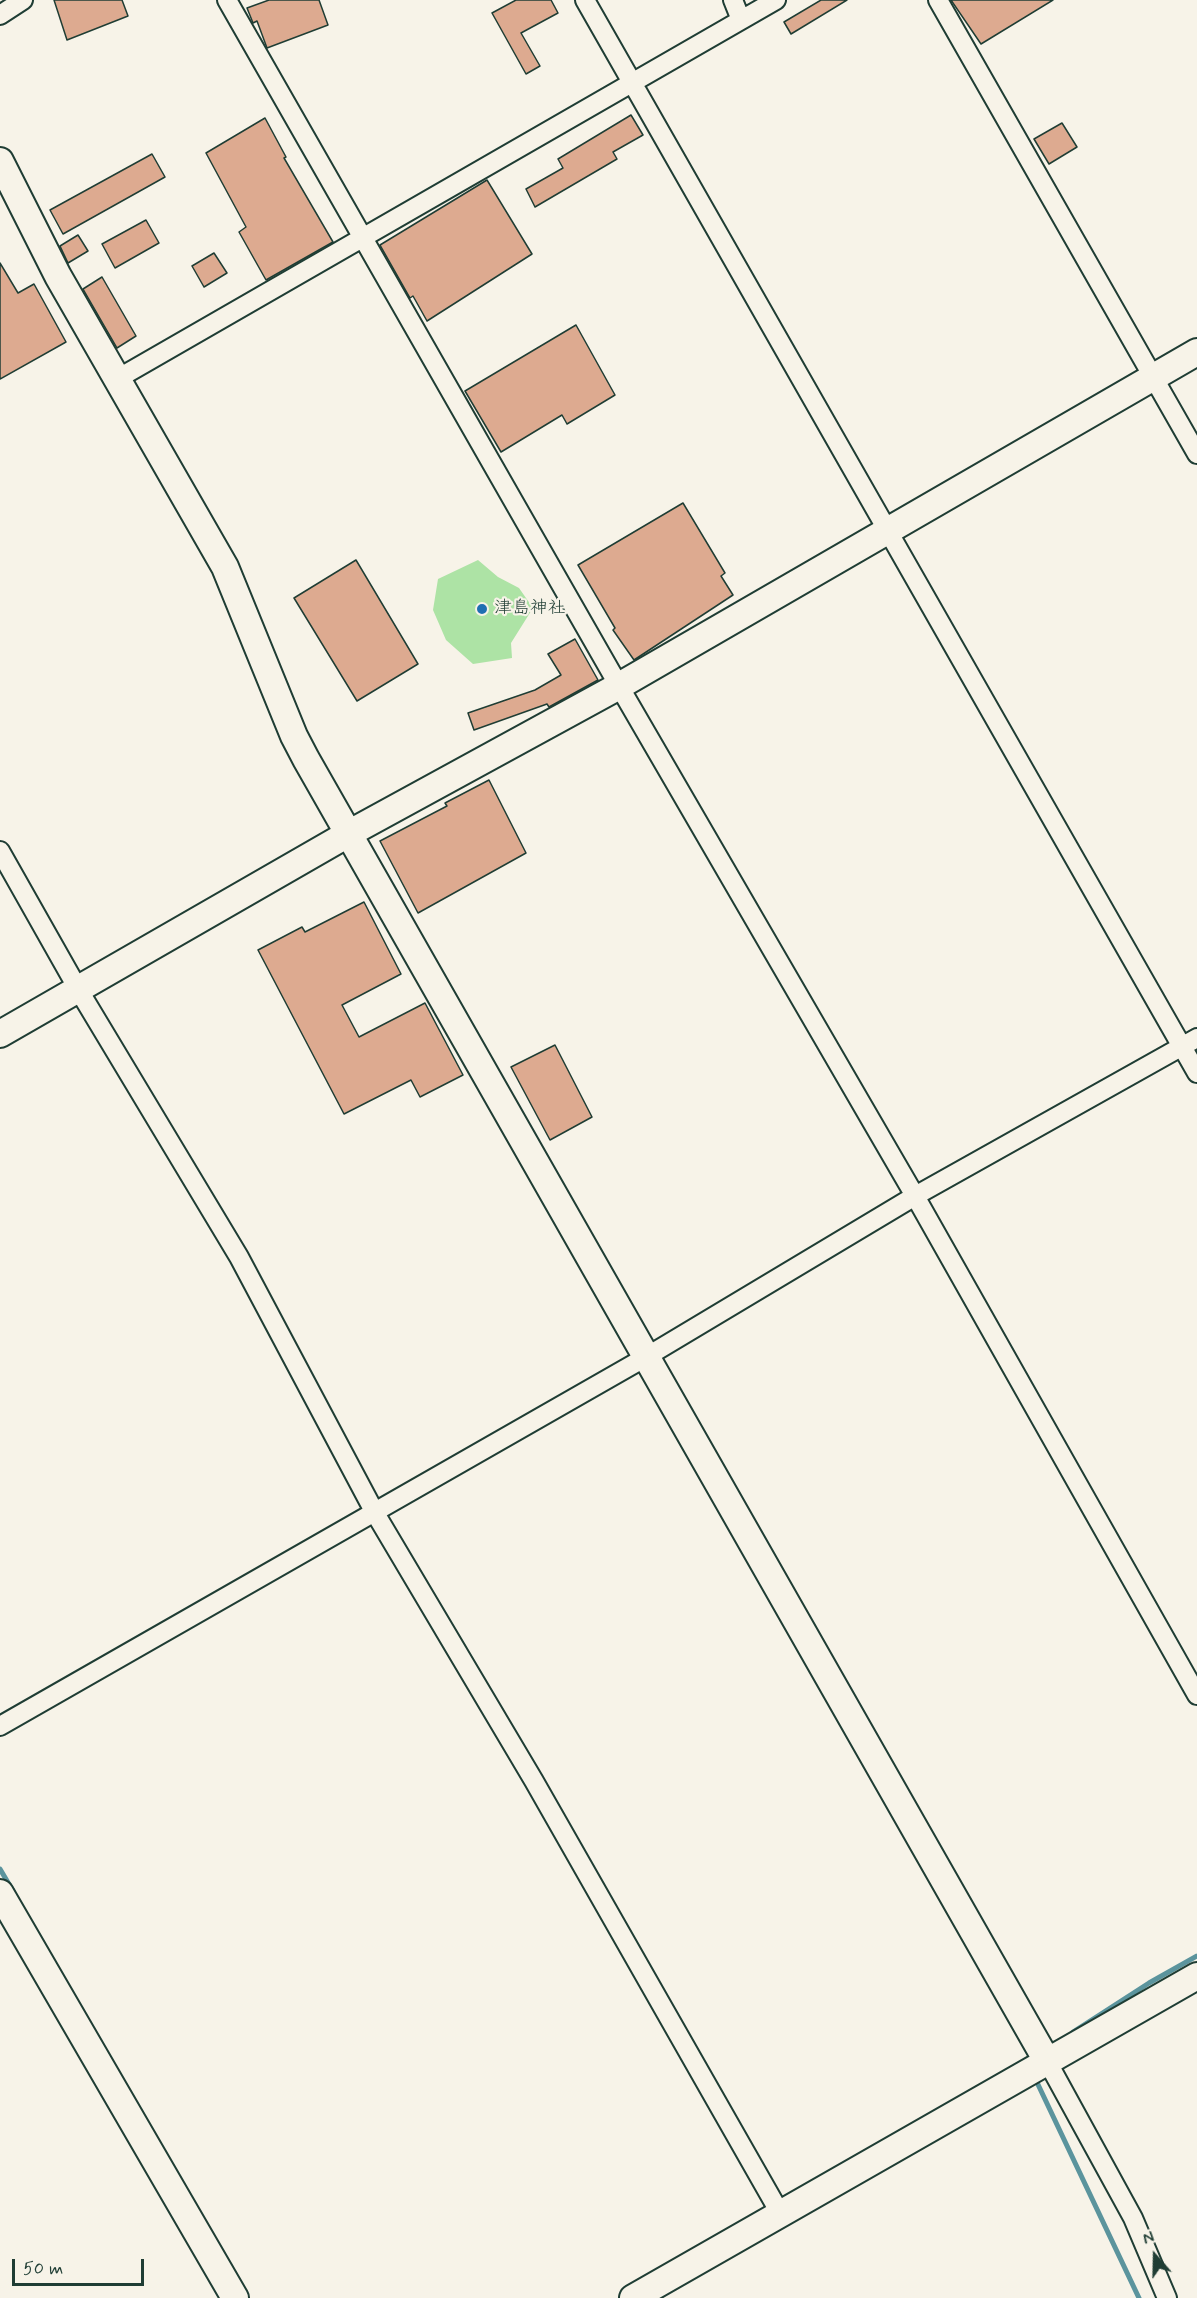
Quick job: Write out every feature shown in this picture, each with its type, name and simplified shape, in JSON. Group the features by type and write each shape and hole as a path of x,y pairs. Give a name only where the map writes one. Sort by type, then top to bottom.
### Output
{"street":[{"path":"0,15 23,0"},
{"path":"227,0 619,686 915,1196 1197,1695"},
{"path":"585,0 888,532 1189,1042 1197,1074"},
{"path":"733,0 741,20"},
{"path":"117,380 776,0"},
{"path":"938,0 1197,454"},
{"path":"0,161 58,276 225,567 294,736 1047,2061 1133,2218 1167,2298"},
{"path":"0,1034 348,834 619,686 1197,352"},
{"path":"0,851 78,989 238,1257 375,1513 534,1780 780,2213"},
{"path":"0,1726 646,1357 915,1196 1189,1042"},
{"path":"0,1893 235,2298"},
{"path":"633,2298 1197,1976"}],"green space":[{"path":"478,560 498,577 519,588 533,608 511,643 512,658 473,664 446,640 433,610 438,579"}],"building":[{"path":"54,0 122,0 128,16 67,40"},
{"path":"269,0 319,0 328,25 267,48 257,21 253,23 247,8"},
{"path":"516,0 551,0 558,13 521,33 540,66 526,74 492,13"},
{"path":"821,0 847,0 791,34 784,22"},
{"path":"951,0 1053,0 981,44"},
{"path":"631,115 643,135 613,152 617,159 535,207 526,189 563,168 558,159"},
{"path":"265,118 286,157 284,158 333,242 266,280 239,232 246,227 206,153"},
{"path":"1062,123 1077,147 1049,164 1034,139"},
{"path":"152,154 165,177 63,234 50,210"},
{"path":"487,180 532,254 427,321 413,296 410,298 380,245"},
{"path":"146,220 159,243 115,268 102,244"},
{"path":"78,235 88,251 68,263 60,246"},
{"path":"214,253 227,273 204,287 192,266"},
{"path":"0,263 18,293 34,284 66,342 0,379"},
{"path":"102,277 136,336 117,348 83,289"},
{"path":"576,325 615,395 567,424 562,415 501,452 465,391"},
{"path":"683,503 725,573 721,576 733,595 634,660 613,630 615,628 578,565"},
{"path":"356,560 418,664 357,701 294,598"},
{"path":"575,639 598,680 549,707 547,704 474,730 468,713 535,690 561,675 548,654"},
{"path":"489,780 526,853 418,913 380,841 447,806 445,803"},
{"path":"364,902 401,974 342,1005 359,1037 425,1003 463,1075 420,1097 411,1080 344,1114 258,950 302,927 305,932"},
{"path":"555,1045 592,1117 550,1140 511,1067"}],"waterway":[{"path":"0,1869 13,1891"},
{"path":"1073,2032 1149,1983 1197,1956"},
{"path":"1034,2076 1139,2298"}],"place":[{"name":"津島神社","path":"482,609"}]}
